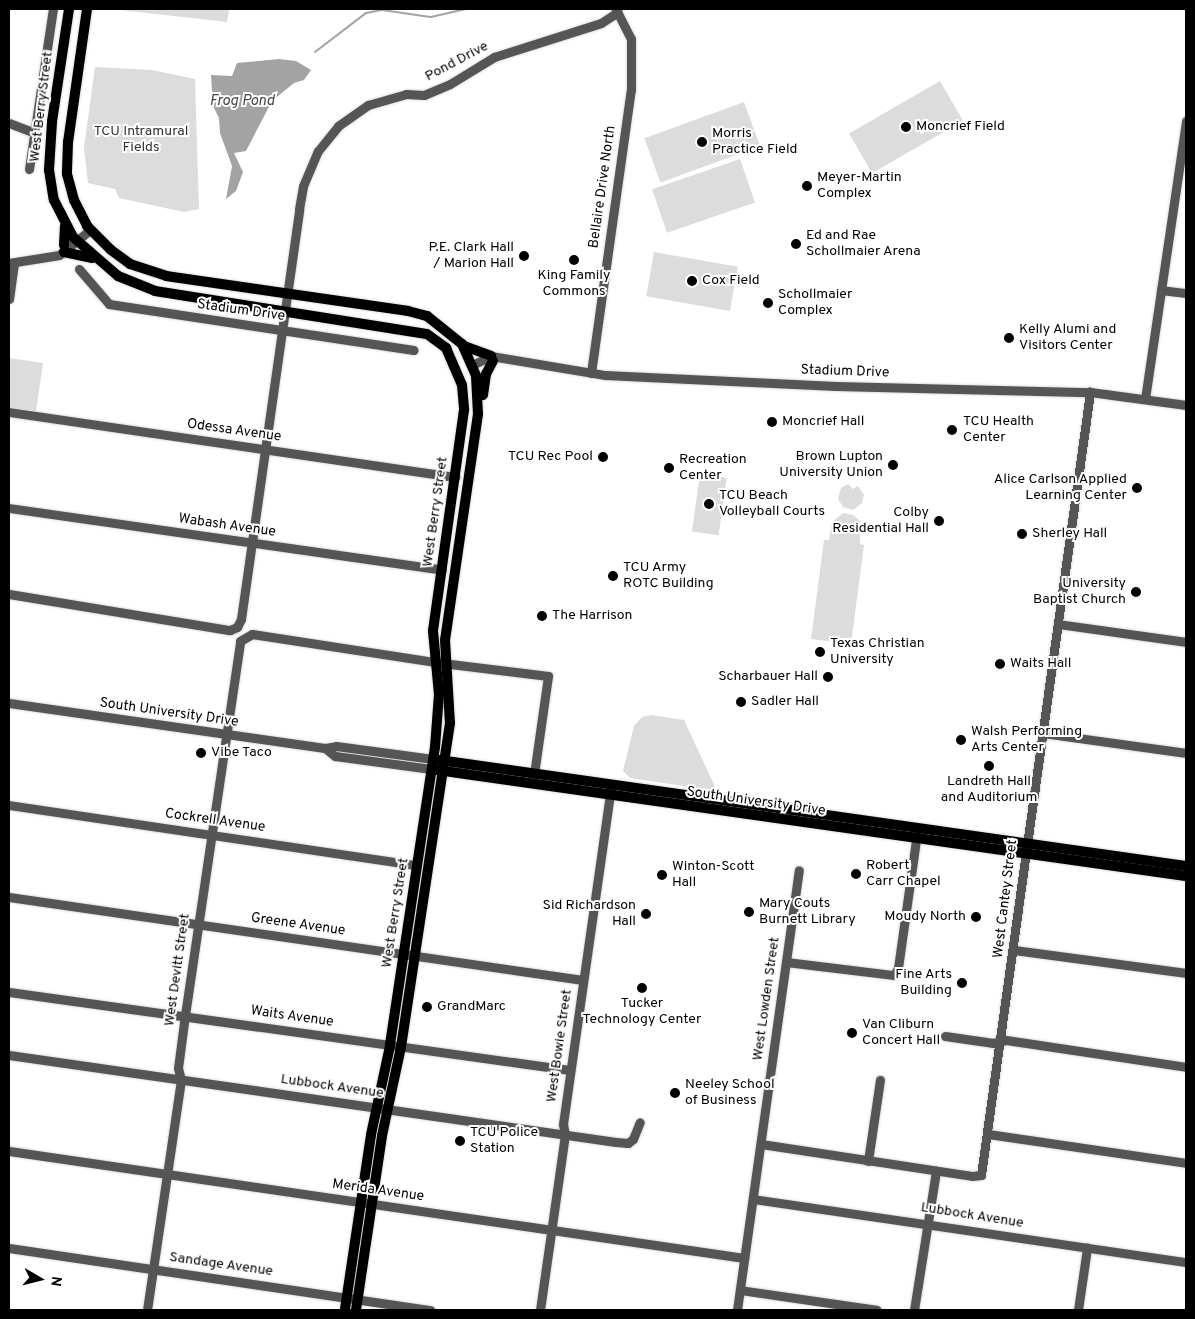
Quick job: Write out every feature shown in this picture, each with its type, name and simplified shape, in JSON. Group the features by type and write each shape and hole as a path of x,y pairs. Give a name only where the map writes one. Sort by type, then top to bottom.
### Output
{"main road":[{"name":"West Berry Street","path":"69,9 48,156 52,192 66,226 75,239 97,260 118,276 155,291 286,314 414,330 432,336 446,348 462,385 464,410 433,631 438,708 432,764 404,955 388,1109 357,1305"},
{"name":"West Berry Street","path":"87,9 67,158 70,188 89,228 122,258 154,273 418,313 444,326 464,346 479,389 476,428 447,631 446,662 450,710 444,766 415,956 396,1046 377,1107 345,1310"},
{"path":"66,226 61,250 97,260"},
{"path":"464,346 492,359 486,374 476,428"},
{"path":"446,348 460,360 472,365 462,385"},
{"path":"450,516 454,526 450,560 456,568"},
{"path":"442,570 447,583 444,618 447,631"},
{"path":"434,662 441,668 450,710"},
{"name":"South University Drive","path":"432,764 917,834 1186,866"},
{"name":"South University Drive","path":"444,766 534,774 610,790"},
{"name":"South University Drive","path":"1027,848 1186,876"},
{"path":"417,865 423,902"}],"street":[{"path":"29,169 53,9"},
{"name":"Pond Drive","path":"288,294 303,186 318,152 346,118 382,99 424,95 450,84 494,57 601,23 617,10"},
{"name":"Bellaire Drive North","path":"591,373 631,90 631,39 617,10"},
{"path":"1144,398 1183,172 1186,121"},
{"path":"9,123 35,133"},
{"path":"9,299 11,264 61,250 89,228"},
{"name":"Stadium Drive","path":"79,270 110,304 414,350"},
{"path":"1162,290 1186,293"},
{"path":"9,594 230,630 237,627 241,619 288,294"},
{"name":"Stadium Drive","path":"492,359 504,358 591,373 836,386 1090,392 1186,405"},
{"path":"472,365 492,359"},
{"name":"West Cantey Street","path":"936,1171 980,1177 988,1134 1014,950 1042,733 1090,392"},
{"name":"Odessa Avenue","path":"9,412 455,478"},
{"name":"Wabash Avenue","path":"9,508 442,570"},
{"path":"1058,624 1186,642"},
{"name":"West Devitt Street","path":"147,1310 181,1080 178,1068 185,1015 238,647 245,636 252,634 434,662"},
{"path":"434,662 548,676 534,774"},
{"name":"South University Drive","path":"9,703 225,735 325,748 336,746 432,764"},
{"path":"1042,733 1186,753"},
{"name":"West Bowie Street","path":"540,1310 565,1135 563,1124 570,1070 610,790"},
{"name":"Cockrell Avenue","path":"9,805 417,865"},
{"path":"786,962 896,974 917,834"},
{"name":"West Lowden Street","path":"737,1310 799,870"},
{"name":"Greene Avenue","path":"9,897 583,980"},
{"path":"1014,950 1186,973"},
{"name":"Waits Avenue","path":"9,992 570,1070"},
{"path":"945,1036 1000,1041 1186,1067"},
{"name":"Lubbock Avenue","path":"9,1054 628,1143 633,1139 640,1122"},
{"path":"868,1161 880,1080"},
{"path":"988,1134 1186,1163"},
{"path":"761,1144 936,1171 914,1310"},
{"name":"Merida Avenue","path":"9,1151 744,1258"},
{"name":"Lubbock Avenue","path":"753,1199 1186,1262"},
{"name":"Sandage Avenue","path":"9,1248 347,1298 357,1305 430,1310"},
{"path":"1078,1310 1087,1248"},
{"path":"740,1290 877,1310"}],"green space":[{"path":"111,9 229,9 227,22"},
{"name":"TCU Intramural Fields","path":"95,67 152,70 195,79 199,209 184,212 119,198 115,189 88,183 84,148"},
{"name":"Moncrief Field","path":"940,81 963,121 872,173 849,134"},
{"name":"Morris Practice Field","path":"744,102 760,146 660,182 644,138"},
{"name":"Morris Practice Field","path":"740,159 755,202 667,233 652,189"},
{"name":"Cox Field","path":"654,252 738,267 730,311 646,296"},
{"path":"9,358 43,363 36,411 9,408"},
{"name":"TCU Beach Volleyball Courts","path":"700,474 727,478 719,535 692,531"},
{"path":"848,484 853,489 858,486 864,495 862,503 853,510 843,507 838,499 841,488"},
{"path":"843,513 853,515 860,521 860,544 864,545 851,644 811,639 824,540 829,540 832,522"},
{"path":"651,715 684,720 717,791 630,778 623,771 634,726 642,717"}],"water":[{"name":"Frog Pond","path":"279,59 296,61 311,70 304,80 294,83 272,101 246,151 234,153 243,172 236,191 226,199 232,166 220,133 219,118 213,106 211,75 232,76 237,63"}],"waterway":[{"path":"315,52 366,13 382,10 431,17 467,9"}],"place":[{"name":"Moncrief Field","path":"906,127"},
{"name":"Morris Practice Field","path":"702,142"},
{"name":"Meyer-Martin Complex","path":"807,186"},
{"name":"Ed and Rae Schollmaier Arena","path":"796,244"},
{"name":"P.E. Clark Hall / Marion Hall","path":"524,256"},
{"name":"King Family Commons","path":"574,260"},
{"name":"Cox Field","path":"692,281"},
{"name":"Schollmaier Complex","path":"768,303"},
{"name":"Kelly Alumi and Visitors Center","path":"1009,338"},
{"name":"Moncrief Hall","path":"772,422"},
{"name":"TCU Health Center","path":"952,430"},
{"name":"TCU Rec Pool","path":"603,457"},
{"name":"Brown Lupton University Union","path":"893,465"},
{"name":"Recreation Center","path":"669,468"},
{"name":"Alice Carlson Applied Learning Center","path":"1137,488"},
{"name":"TCU Beach Volleyball Courts","path":"709,504"},
{"name":"Colby Residential Hall","path":"939,521"},
{"name":"Sherley Hall","path":"1022,534"},
{"name":"TCU Army ROTC Building","path":"613,576"},
{"name":"University Baptist Church","path":"1136,592"},
{"name":"The Harrison","path":"542,616"},
{"name":"Texas Christian University","path":"820,652"},
{"name":"Waits Hall","path":"1000,664"},
{"name":"Scharbauer Hall","path":"828,677"},
{"name":"Sadler Hall","path":"741,702"},
{"name":"Walsh Performing Arts Center","path":"961,740"},
{"name":"Vibe Taco","path":"201,753"},
{"name":"Landreth Hall and Auditorium","path":"989,766"},
{"name":"Robert Carr Chapel","path":"856,874"},
{"name":"Winton-Scott Hall","path":"662,875"},
{"name":"Mary Couts Burnett Library","path":"749,912"},
{"name":"Sid Richardson Hall","path":"646,914"},
{"name":"Moudy North","path":"976,917"},
{"name":"Fine Arts Building","path":"962,983"},
{"name":"Tucker Technology Center","path":"642,988"},
{"name":"GrandMarc","path":"427,1007"},
{"name":"Van Cliburn Concert Hall","path":"852,1033"},
{"name":"Neeley School of Business","path":"675,1093"},
{"name":"TCU Police Station","path":"460,1141"}]}
